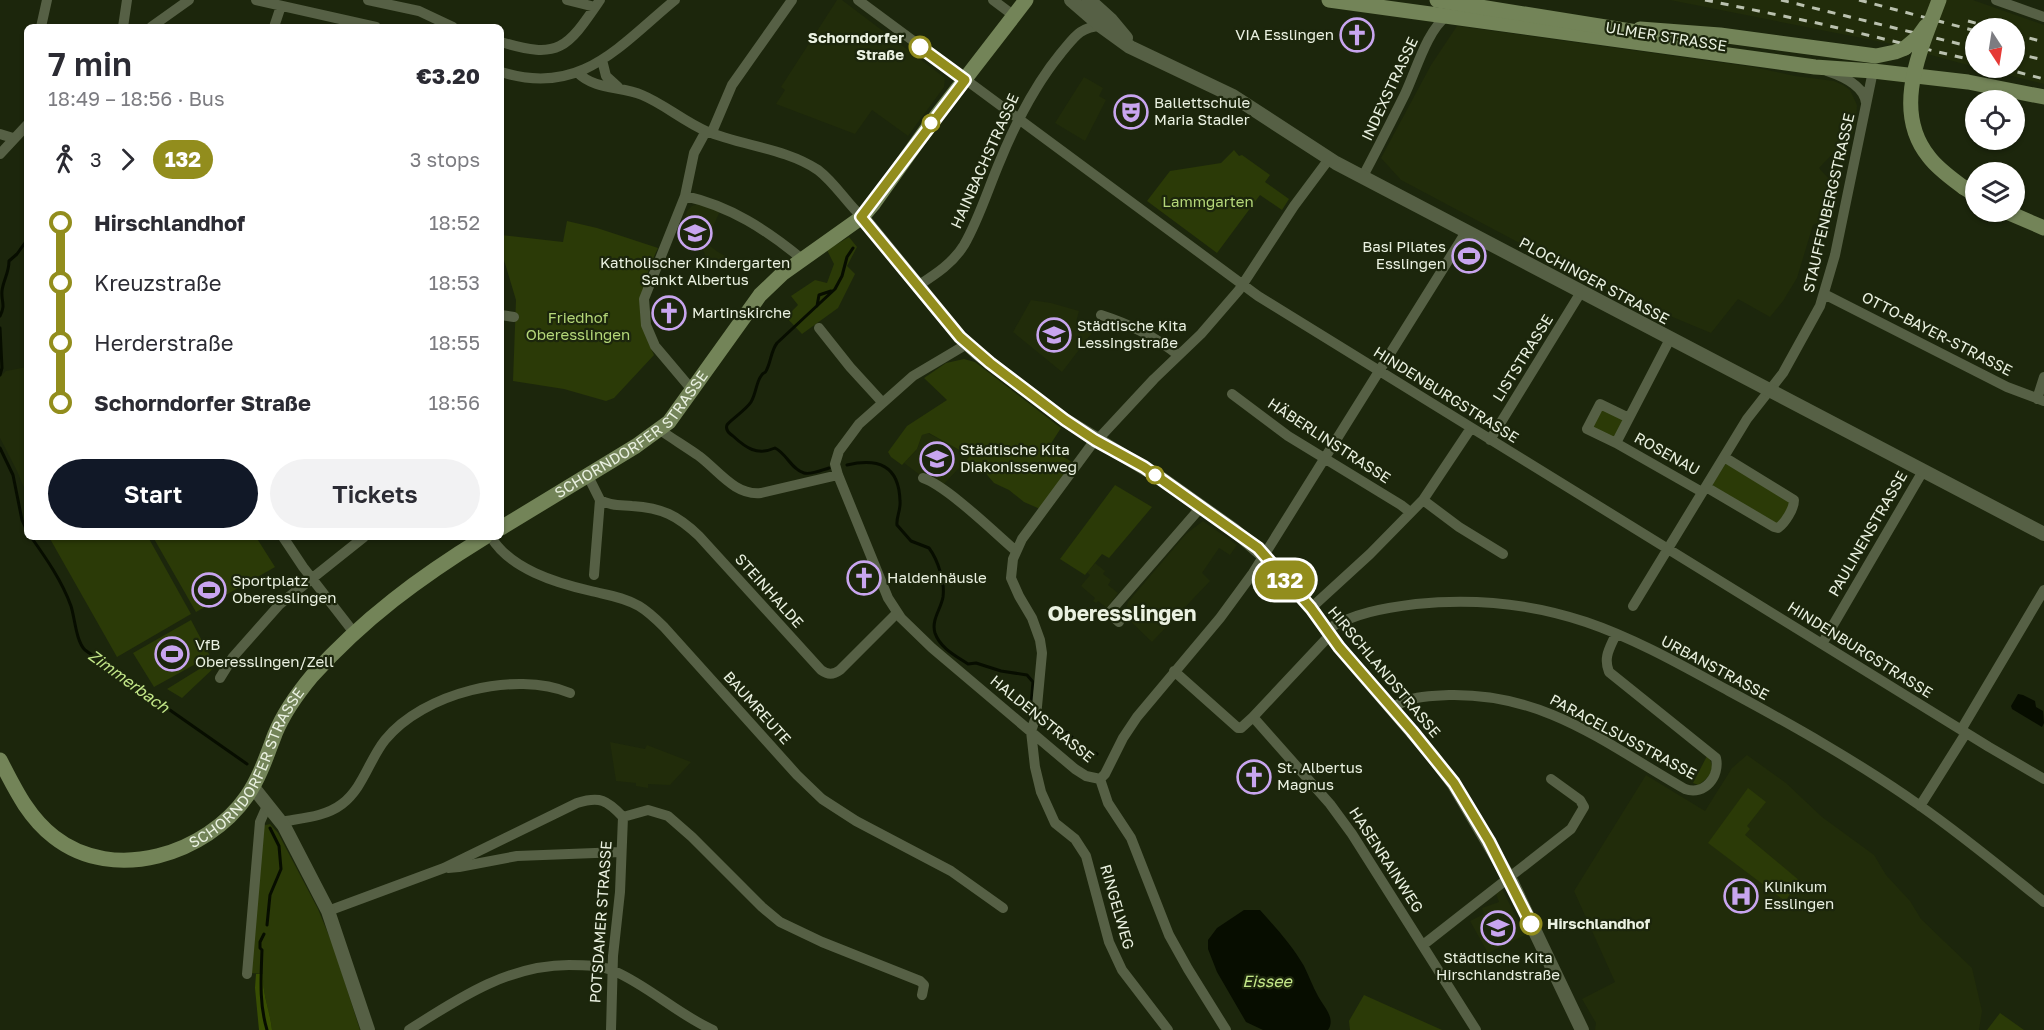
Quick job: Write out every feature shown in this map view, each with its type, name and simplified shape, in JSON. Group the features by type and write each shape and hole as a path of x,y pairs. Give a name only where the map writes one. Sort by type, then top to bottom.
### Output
{"main road":[{"name":"SCHORNDORFER STRASSE","path":"504,526 660,430 680,409 760,295 782,274 861,217 1026,0"},
{"name":"ULMER STRASSE","path":"1329,0 1434,7 1459,4 1685,41 1841,61 1874,71"},
{"path":"1939,0 1911,89 1910,106 1917,137 1929,158 1965,187"},
{"name":"ULMER STRASSE","path":"1434,7 1447,16 1815,67 1968,82 2044,97"},
{"path":"1619,29 1687,31 1885,55 1912,42 1932,19"},
{"path":"2025,220 2044,228"},
{"name":"SCHORNDORFER STRASSE","path":"0,760 21,802 46,830 72,849 103,858 132,859 153,857 193,843 232,813 252,787 281,722 292,702 311,677 355,634 418,580 480,540"}],"street":[{"path":"42,24 47,0"},
{"path":"123,24 127,0"},
{"path":"155,24 189,0"},
{"path":"256,0 362,24"},
{"path":"368,0 420,6 448,24"},
{"path":"504,43 532,50 555,49 576,34 597,4 567,0"},
{"path":"504,73 542,79 578,73 602,60 675,0"},
{"path":"693,390 655,346 646,325 645,292 666,248 685,196 694,153 709,132 732,85 792,0"},
{"name":"HINDENBURGSTRASSE","path":"858,0 1243,285 1490,440 2044,778"},
{"path":"993,0 1013,15"},
{"name":"PLOCHINGER STRASSE","path":"1071,0 1106,23 1134,49 1233,96 1362,178 2044,534"},
{"name":"PLOCHINGER STRASSE","path":"1089,0 1106,23"},
{"path":"1106,0 1106,23"},
{"path":"1995,0 2044,17"},
{"path":"275,24 281,6"},
{"name":"INDEXSTRASSE","path":"1362,178 1437,25 1447,16"},
{"name":"HAINBACHSTRASSE","path":"923,283 944,267 963,246 976,221 1000,159 1020,120 1022,110 1038,85 1078,33 1089,27 1106,23"},
{"path":"602,60 606,76 618,87"},
{"name":"ULMER STRASSE","path":"1815,67 1853,84 1863,92 1867,105"},
{"name":"STAUFFENBERGSTRASSE","path":"1633,606 1748,419 1783,373 1815,318 1835,255 1874,71"},
{"path":"578,73 585,80 595,84 618,87 641,94 709,132 795,157 824,175 861,217"},
{"path":"0,154 24,127"},
{"path":"0,134 13,138"},
{"path":"1030,731 1035,717 1042,653 1037,628 1011,579 1016,551 1034,521 1095,440 1201,334 1243,285 1329,159"},
{"path":"685,196 720,207 748,220 802,259"},
{"name":"HIRSCHLANDSTRASSE","path":"861,217 923,283 967,344 1033,397 1095,440 1144,467 1234,530 1264,555 1311,608 1328,633 1454,783 1509,877 1582,1030"},
{"path":"1100,779 1137,717 1224,613 1264,555 1466,232"},
{"name":"LISTSTRASSE","path":"1490,440 1581,292"},
{"name":"OTTO-BAYER-STRASSE","path":"1824,294 2007,387 2040,400 2044,377"},
{"path":"504,315 514,317"},
{"path":"1101,315 1130,326 1163,344 1178,356"},
{"path":"819,328 882,402"},
{"name":"ROSENAU","path":"1616,443 1670,339"},
{"path":"660,430 700,456 732,484 749,493 761,493 838,475 836,460 839,451 859,424 922,370 967,344"},
{"name":"HÄBERLINSTRASSE","path":"1232,394 1272,425 1410,512"},
{"name":"ROSENAU","path":"1629,418 1600,404 1587,429 1704,489"},
{"path":"1311,608 1385,540 1423,500 1471,428"},
{"path":"1704,489 1778,528 1794,506 1794,500 1724,458"},
{"name":"PAULINENSTRASSE","path":"1822,644 1923,471"},
{"name":"HALDENSTRASSE","path":"838,475 888,598 897,613 932,648 1075,769 1086,776 1100,779 1108,803 1131,838 1169,935 1226,1030"},
{"path":"588,476 600,500 594,575"},
{"path":"922,478 968,510 1016,551"},
{"name":"STEINHALDE","path":"600,500 610,504 656,509 680,519 699,536 827,674 835,674 840,670 897,613"},
{"path":"1423,500 1459,527 1503,554"},
{"path":"1119,622 1109,613 1201,507"},
{"path":"285,540 355,634"},
{"path":"220,678 233,657 273,612 361,540"},
{"name":"BAUMREUTE","path":"493,540 505,554 540,576 575,588 614,596 639,606 664,627 822,799 856,821 915,850 951,871 1003,908"},
{"path":"1920,806 2044,590"},
{"name":"URBANSTRASSE","path":"1328,633 1345,619 1376,610 1421,604 1463,602 1502,604 1586,622 1683,666 1844,756 1920,806 2044,902"},
{"path":"1174,671 1238,728 1244,726 1253,717 1328,633"},
{"name":"PARACELSUSSTRASSE","path":"1392,708 1405,700 1431,696 1477,696 1512,701 1558,716 1692,791 1701,790 1711,782 1716,773 1717,765 1714,755 1610,672 1606,656 1616,634"},
{"path":"281,822 322,814 342,804 357,787 373,757 388,736 412,715 431,704 457,695 507,686 555,687 570,693"},
{"name":"HASENRAINWEG","path":"1253,717 1341,819 1476,1030"},
{"name":"RINGELWEG","path":"1030,731 1037,779 1055,823 1075,839 1086,856 1109,942 1122,970 1168,1030"},
{"path":"1423,945 1570,829 1584,809 1580,800 1551,779"},
{"path":"252,787 281,822 328,911 368,1030"},
{"path":"328,911 444,868 587,800 595,799 608,802 623,817 648,810 668,816 780,922 822,942 920,981 924,985 922,995"},
{"path":"247,974 260,822 267,806"},
{"name":"POTSDAMER STRASSE","path":"611,1030 623,817"},
{"path":"473,853 518,856 621,852"},
{"path":"444,868 518,856"},
{"path":"409,1030 472,992 522,971 557,965 598,967 613,971 683,1015 713,1030"}],"shaded area":[{"path":"837,0 842,0 945,78 944,87 908,136 872,110 855,134 776,104 785,90 781,87"},
{"path":"1670,0 1973,0 2024,18 1965,18 1965,64 1887,43"},
{"path":"2025,18 2044,25 2044,84 2020,78 2025,78"},
{"path":"1457,26 1753,67 1834,81 1850,90 1857,105 1853,133 1819,168 1839,190 1833,217 1813,225 1797,278 1770,317 1738,299 1711,333 1658,311 1638,306 1401,180 1381,158 1431,65"},
{"path":"1084,77 1103,88 1099,96 1106,100 1085,141 1055,123"},
{"name":"Katholischer Kindergarten Sankt Albertus","path":"701,203 720,211 706,243 731,259 728,263 709,266 702,247 680,237 687,211 692,206"},
{"name":"Städtische Kita Lessingstraße","path":"1031,300 1079,311 1076,322 1095,329 1062,372 1013,332"},
{"path":"24,368 24,488 0,438 0,377 6,371"},
{"name":"Städtische Kita Diakonissenweg","path":"928,433 970,456 944,484 927,472 920,475 904,463 917,449 922,435"},
{"path":"1203,521 1237,545 1230,555 1219,548 1202,573 1210,581 1152,642 1124,615 1128,602 1186,534"},
{"path":"1095,563 1111,580 1108,585 1118,593 1107,608 1098,601 1096,603 1093,601 1095,598 1081,586 1090,575 1087,572"},
{"path":"610,742 645,749 647,745 691,762 670,785 648,784 648,788 636,786 636,783 616,781"},
{"name":"Klinikum Esslingen","path":"1747,755 1786,783 1822,817 1874,855 1886,875 1910,901 1921,919 1972,968 1982,1011 1979,1030 1595,1030 1596,1023 1582,999 1615,982 1574,891 1646,775 1705,811 1732,768"},
{"name":"Städtische Kita Hirschlandstraße","path":"1502,889 1525,935 1488,953 1470,921 1484,914 1482,908 1499,902 1496,894"}],"green space":[{"name":"Lammgarten","path":"1234,150 1239,156 1242,155 1270,175 1265,182 1289,199 1282,210 1260,195 1217,253 1147,201 1170,171 1221,163"},
{"name":"Friedhof Oberesslingen","path":"567,221 597,228 658,248 647,275 642,301 644,327 654,355 614,398 606,401 564,389 513,381 516,300 504,260 504,235 563,242"},
{"path":"849,237 857,247 847,266 855,274 838,308 802,334 786,317 798,305 791,296 815,280 827,283 834,264 827,250"},
{"path":"964,359 975,362 1061,428 1048,448 1074,463 1040,509 994,483 983,470 964,463 970,456 929,433 922,435 917,449 902,465 888,452 907,426 947,400 924,378 946,363"},
{"path":"1601,407 1624,418 1615,438 1591,427"},
{"path":"1726,463 1792,502 1777,525 1712,485"},
{"path":"1115,485 1152,507 1109,558 1102,554 1085,575 1060,559"},
{"path":"51,540 150,540 191,614 117,657"},
{"name":"Sportplatz Oberesslingen","path":"155,540 258,540 275,567 196,612"},
{"name":"VfB Oberesslingen/Zell","path":"191,620 210,656 154,687 133,653"},
{"path":"214,660 218,664 182,698 167,689"},
{"path":"1707,756 1712,765 1711,772 1698,785 1693,783"},
{"path":"1748,788 1766,802 1747,826 1750,829 1745,835 1800,881 1785,901 1708,843"},
{"path":"270,824 278,833 318,909 334,948 360,1030 272,1030 263,974 250,973 262,826"},
{"path":"256,974 263,974 272,1030 259,1030"},
{"path":"1364,995 1442,1030 1350,1030 1349,1021"},
{"path":"2000,1013 2024,1030 1987,1030"}],"water":[{"path":"2018,694 2035,701 2036,707 2043,711 2042,727 2012,709 2011,706"},
{"name":"Eissee","path":"1244,910 1260,910 1294,951 1330,1017 1328,1030 1263,1030 1246,1022 1217,972 1208,949 1208,940 1217,928"}],"waterway":[{"name":"Zimmerbach","path":"0,316 9,261 24,244"},
{"path":"829,468 804,473 796,469 775,448 763,451 752,450 729,433 727,427 728,423 751,402 759,379 765,373 777,343 835,289 842,276 847,257 853,248"},
{"path":"817,306 819,295 831,291"},
{"name":"Zimmerbach","path":"0,328 2,368 0,375"},
{"name":"Zimmerbach","path":"0,448 13,475 24,524"},
{"path":"847,465 877,464 891,472 899,489 900,504 897,525 911,541 929,548 940,571 943,597 934,624 937,638 949,651 968,664 976,663 1001,671 1027,675 1033,682 1030,717"},
{"name":"Zimmerbach","path":"33,540 63,588 85,650 123,677 126,682 135,682 157,701 247,764"},
{"path":"1039,725 1068,733 1082,748 1097,754"},
{"name":"Zimmerbach","path":"267,925 270,895 281,869 279,846 270,828"},
{"name":"Zimmerbach","path":"264,934 260,942 262,950 261,990 267,1030"}],"railway":[{"path":"1705,0 1817,23 1965,58"},
{"path":"1781,0 1965,45"},
{"path":"1859,0 1965,28"},
{"path":"2025,37 2044,42"},
{"path":"2025,56 2044,60"},
{"path":"2025,74 2044,79"}],"bus line":[{"name":"132","path":"920,47 965,80 861,217 890,249 960,337 977,353 1065,420 1095,440 1144,467 1258,548 1311,608 1339,647 1454,783 1489,841 1531,924"}],"place":[{"name":"VIA Esslingen","path":"1357,35"},
{"name":"Schorndorfer Straße","path":"920,47"},
{"name":"Ballettschule Maria Stadler","path":"1131,112"},
{"name":"Katholischer Kindergarten Sankt Albertus","path":"695,233"},
{"name":"Basi Pilates Esslingen","path":"1469,256"},
{"name":"Martinskirche","path":"669,313"},
{"name":"Städtische Kita Lessingstraße","path":"1054,335"},
{"name":"Städtische Kita Diakonissenweg","path":"937,459"},
{"name":"Haldenhäusle","path":"864,578"},
{"name":"Sportplatz Oberesslingen","path":"209,590"},
{"name":"VfB Oberesslingen/Zell","path":"172,654"},
{"name":"St. Albertus Magnus","path":"1254,777"},
{"name":"Klinikum Esslingen","path":"1741,896"},
{"name":"Hirschlandhof","path":"1531,924"},
{"name":"Städtische Kita Hirschlandstraße","path":"1498,928"}],"district":[{"name":"Oberesslingen","path":"1122,614"}]}
